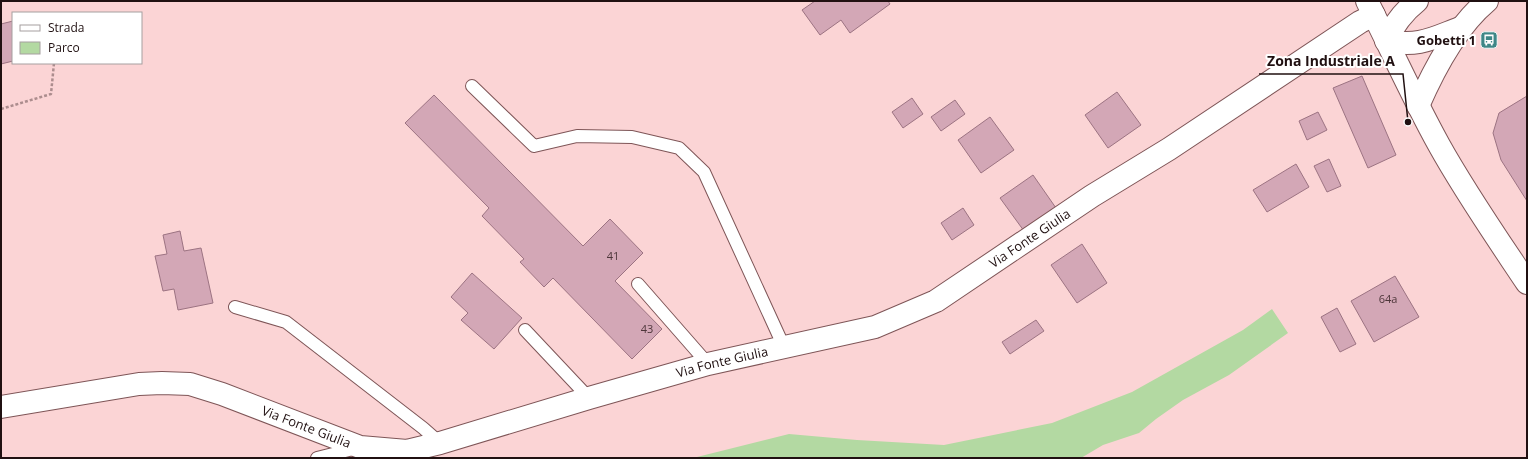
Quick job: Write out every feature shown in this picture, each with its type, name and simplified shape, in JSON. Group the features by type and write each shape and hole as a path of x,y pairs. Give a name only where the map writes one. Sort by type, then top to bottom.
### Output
{"street":[{"path":"1386,41 1393,25 1405,11 1417,1"},
{"path":"1418,106 1426,87 1460,28 1487,1"},
{"path":"1370,8 1418,106 1440,146 1491,229 1527,283"},
{"name":"Via Fonte Giulia","path":"1,407 139,384 190,384 222,394 360,447 407,451 440,443 708,364 875,327 936,300 1092,196 1169,149 1360,22 1370,8"},
{"path":"1386,41 1403,44 1423,42 1460,28"}],"lane":[{"path":"472,86 534,146 577,136 632,137 679,148 704,172 784,347"},
{"path":"638,284 708,364"},
{"path":"235,307 286,322 423,428 440,443"},
{"path":"525,330 589,398"},
{"path":"317,458 360,447"}],"path":[{"path":"1,109 51,94 54,64"}],"green space":[{"path":"1272,309 1288,333 1229,375 1183,400 1139,433 1103,445 1081,458 693,458 789,434 944,445 1052,423 1132,392 1243,330"}],"building":[{"path":"815,1 888,1 890,4 850,33 841,20 820,35 802,10"},
{"path":"12,21 12,61 1,64 1,24"},
{"path":"1362,76 1396,155 1368,168 1333,88"},
{"path":"1117,92 1141,125 1108,148 1085,115"},
{"path":"434,95 583,246 610,219 643,253 615,281 662,329 632,359 553,278 544,287 520,262 524,259 482,216 489,208 405,123"},
{"path":"1527,96 1527,201 1501,160 1493,133 1499,113"},
{"path":"912,98 923,114 903,128 892,112"},
{"path":"955,100 965,114 941,131 931,117"},
{"path":"1318,112 1327,130 1307,140 1299,121"},
{"path":"990,117 1014,150 981,173 958,140"},
{"path":"1329,159 1341,186 1327,192 1314,166"},
{"path":"1296,164 1309,187 1267,212 1253,190"},
{"path":"1033,175 1056,208 1024,231 1000,198"},
{"path":"963,208 974,225 952,240 941,223"},
{"path":"180,231 184,251 201,248 213,303 178,310 174,289 163,291 155,256 167,254 163,235"},
{"path":"1082,244 1107,283 1077,303 1051,265"},
{"path":"472,273 522,318 494,349 461,320 468,313 451,297"},
{"path":"1395,276 1419,317 1374,342 1351,301"},
{"path":"1337,308 1356,344 1340,352 1321,317"},
{"path":"1036,320 1044,331 1010,354 1002,342"}],"place":[{"name":"Gobetti 1","path":"1489,40"},
{"name":"Zona Industriale A","path":"1408,122"}]}
